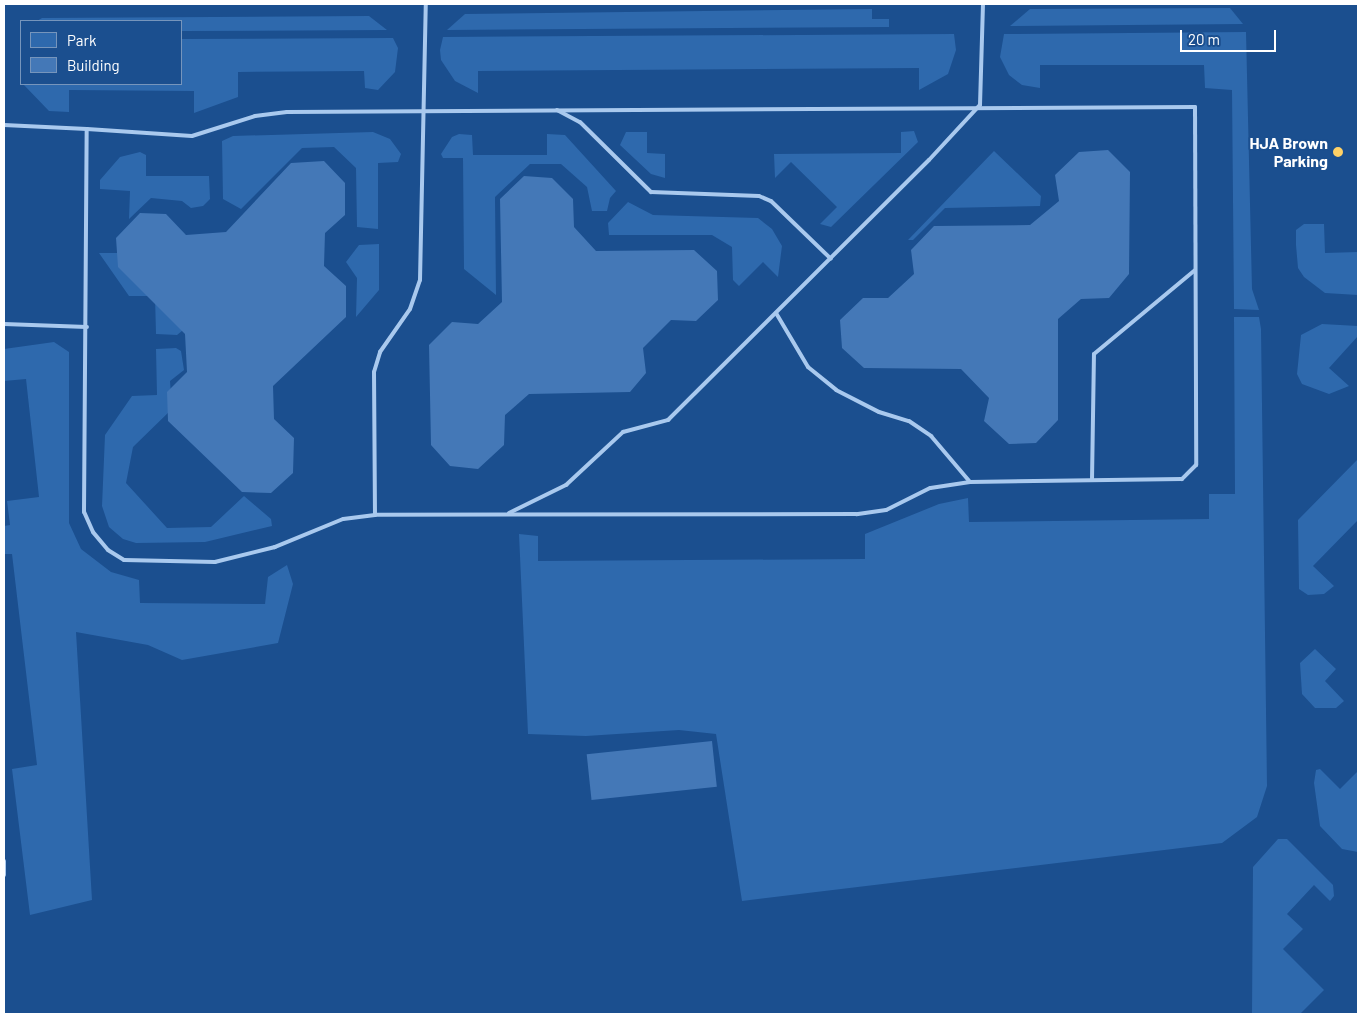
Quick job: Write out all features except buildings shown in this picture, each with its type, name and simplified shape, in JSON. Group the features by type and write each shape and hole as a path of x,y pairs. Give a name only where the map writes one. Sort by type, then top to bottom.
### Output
{"lane":[{"path":"375,516 374,372 380,352 410,309 420,280 426,109 426,4"},
{"path":"507,514 566,485 624,432 668,420 831,258 980,105 983,4"},
{"path":"4,125 87,129 192,136 255,116 287,112 426,109 555,110 980,105 1195,106 1196,465 1182,479 970,482 930,488 886,510 856,514 375,516 343,519 275,547 215,562 124,560 108,550 93,532 84,512 87,327 87,129"},
{"path":"555,110 580,122 651,192 759,196 771,201 831,258"},
{"path":"1092,480 1094,354 1195,270"},
{"path":"776,313 808,367 836,390 879,412 909,421 931,436 970,482"},
{"path":"4,324 87,327"},
{"path":"4,860 4,875"}],"green space":[{"path":"1230,8 1243,24 1010,26 1030,9"},
{"path":"872,9 872,19 889,19 889,27 447,30 465,14"},
{"path":"369,16 387,30 182,31 182,20 39,20 42,18"},
{"path":"1246,32 1252,289 1259,310 1234,309 1232,90 1205,88 1204,65 1040,65 1040,88 1022,85 1009,75 1000,57 1004,34"},
{"path":"954,34 956,50 948,74 919,90 919,68 478,71 478,93 455,81 441,60 440,50 443,37"},
{"path":"393,38 398,48 395,72 378,90 365,88 364,71 238,72 238,97 194,113 194,91 69,90 69,112 49,111 24,85 182,85 182,39"},
{"path":"914,131 918,142 831,227 820,224 837,207 791,162 775,178 774,154 901,153 901,132"},
{"path":"373,132 390,139 401,154 398,162 378,163 378,229 357,227 356,168 334,147 302,148 241,209 223,199 222,141 233,136"},
{"path":"626,132 647,132 647,153 665,154 665,178 651,174 620,145"},
{"path":"459,134 472,135 473,155 547,155 547,134 565,135 616,191 610,198 607,211 592,211 587,187 561,164 530,164 495,197 496,295 464,269 463,158 443,158 441,154 452,137"},
{"path":"994,151 1041,196 1040,206 945,208 913,240 908,240"},
{"path":"140,152 146,155 146,176 209,176 210,199 203,206 191,208 182,201 151,198 129,219 130,191 100,189 100,180 120,157"},
{"path":"628,202 653,215 758,218 772,229 782,246 778,277 763,262 739,286 733,280 732,247 712,235 609,235 608,223"},
{"path":"1304,224 1324,224 1325,253 1358,252 1358,295 1325,293 1304,277 1298,268 1296,230"},
{"path":"379,244 379,290 356,317 357,278 346,262 359,245"},
{"path":"99,253 123,253 188,326 177,335 156,334 155,296 129,296"},
{"path":"1234,317 1259,317 1261,329 1267,786 1257,817 1222,843 742,901 716,734 679,730 586,736 528,734 519,534 538,536 538,561 865,559 865,534 939,504 968,498 969,522 1209,519 1209,494 1235,494"},
{"path":"1322,324 1358,326 1358,336 1329,368 1349,386 1329,394 1302,384 1297,374 1301,335"},
{"path":"54,342 69,352 69,523 81,549 111,572 139,580 140,603 265,604 268,577 287,565 293,584 278,643 182,660 148,645 76,632 92,900 30,915 12,769 37,765 12,554 4,554 4,526 10,525 7,501 39,497 26,379 4,381 4,349"},
{"path":"176,348 181,351 184,370 170,381 172,409 133,447 126,483 167,528 211,527 244,496 271,519 272,526 205,542 136,543 123,539 109,527 102,506 105,435 132,396 157,395 156,349"},
{"path":"1358,459 1358,520 1313,566 1334,586 1324,594 1308,595 1299,589 1298,520"},
{"path":"1315,649 1336,669 1325,681 1344,701 1336,708 1315,708 1302,694 1300,663"},
{"path":"1320,769 1340,789 1358,771 1358,852 1342,849 1320,826 1314,783 1316,770"},
{"path":"1278,839 1287,839 1333,885 1334,896 1330,901 1314,885 1287,914 1303,929 1283,949 1324,990 1300,1014 1252,1014 1253,867"}],"place":[{"name":"HJA Brown Parking","path":"1338,152"}]}
